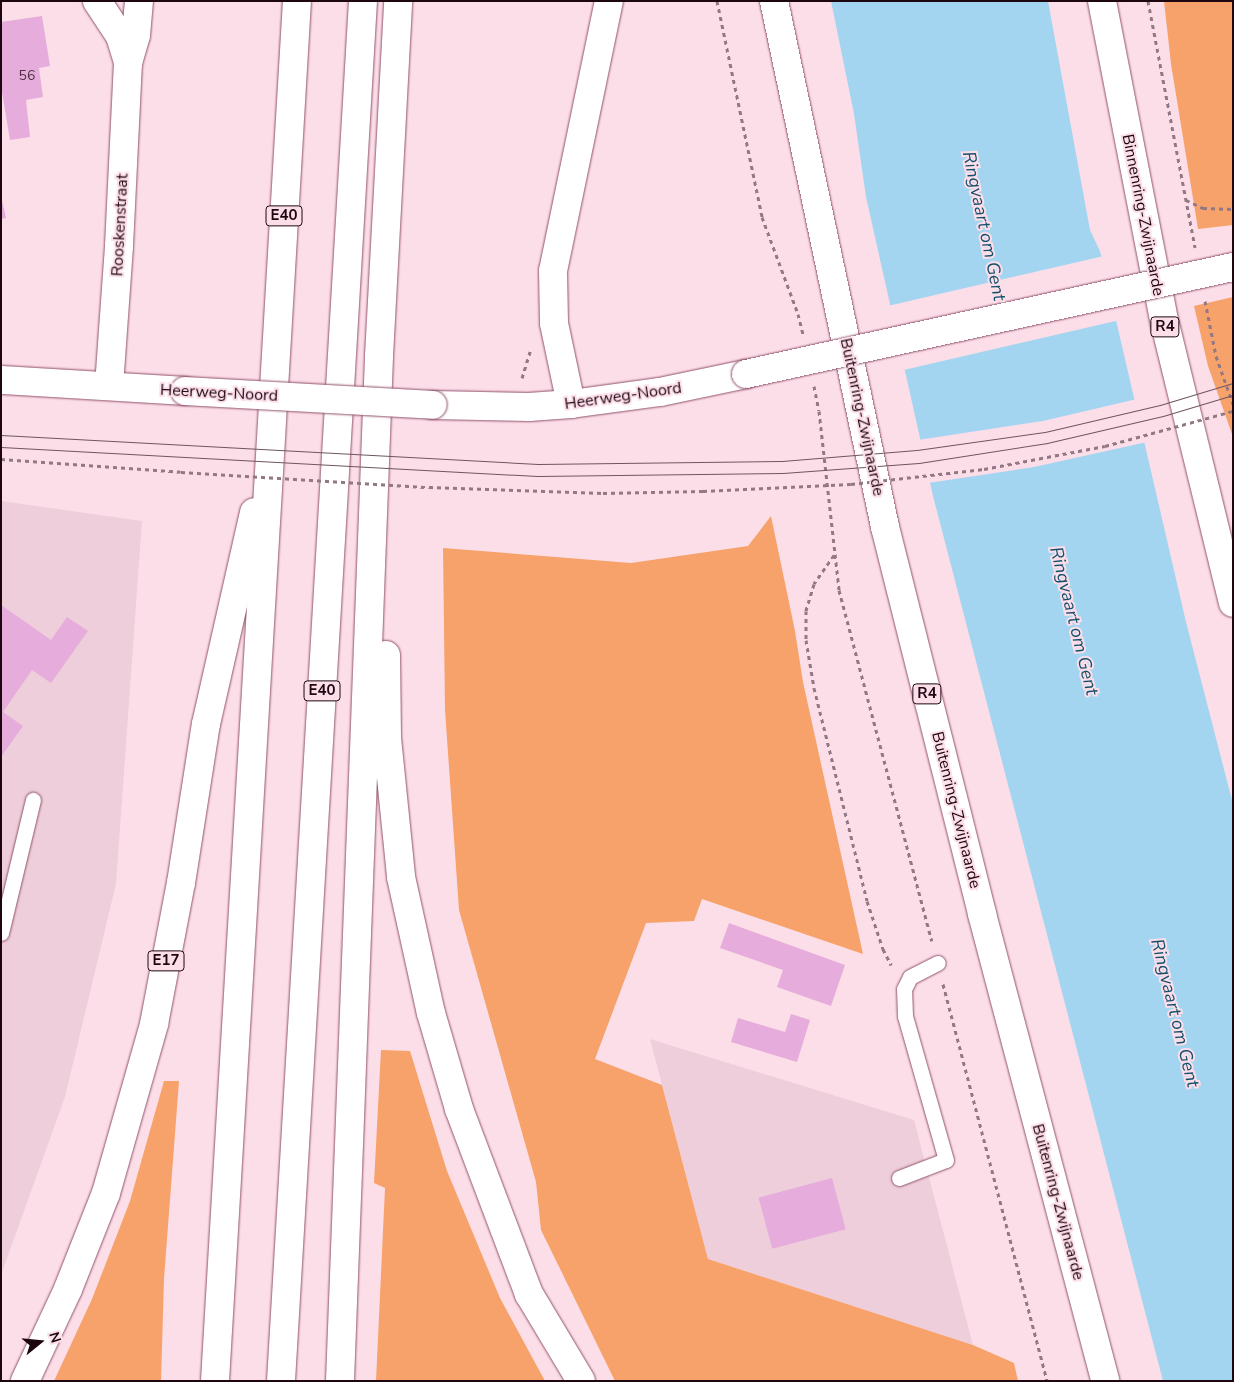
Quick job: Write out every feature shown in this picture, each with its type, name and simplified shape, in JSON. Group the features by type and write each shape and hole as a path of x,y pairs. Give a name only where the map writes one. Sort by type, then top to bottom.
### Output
{"main road":[{"name":"Rooskenstraat","path":"97,1 120,36 128,63"},
{"name":"Rooskenstraat","path":"108,386 120,246 128,63 136,34 139,1"},
{"name":"E40","path":"215,1381 297,1"},
{"name":"E40","path":"281,1381 363,1"},
{"path":"340,1381 379,356 398,1"},
{"path":"571,404 554,323 553,271 609,1"},
{"name":"Buitenring-Zwijnaarde","path":"774,1 885,527 982,914 1106,1381"},
{"name":"Binnenring-Zwijnaarde","path":"1102,1 1165,324 1233,603"},
{"name":"Heerweg-Noord","path":"1,380 433,405 529,407 571,404 660,392 1233,267"},
{"path":"379,356 387,738 401,877 431,1013 459,1109 529,1294 581,1381"},
{"name":"E17","path":"25,1381 68,1289 106,1193 154,1024 181,883 206,724 272,430"}],"lane":[{"path":"1,933 33,800"},
{"path":"899,1178 946,1160 905,1016 904,989 910,977 938,963"}],"path":[{"path":"717,1 762,217 798,314 805,343"},
{"path":"1148,1 1195,249"},
{"path":"1186,200 1203,208 1233,209"},
{"path":"1204,298 1216,356 1233,404"},
{"path":"813,382 819,411 839,590 1047,1381"},
{"path":"1,460 428,487 603,493 704,491 851,484 984,469 1105,446 1233,411"},
{"path":"835,555 814,584 806,611 809,660 814,688 867,901 883,949 904,989"}],"shaded area":[{"path":"1164,1 1233,1 1233,225 1198,229 1171,64"},
{"path":"1233,297 1233,437 1208,366 1194,306"},
{"path":"1,501 142,521 116,884 65,1097 1,1275"},
{"path":"771,516 795,631 803,682 863,954 702,899 694,921 646,923 595,1059 662,1085 708,1259 973,1345 1014,1363 1018,1381 615,1381 541,1230 536,1182 459,910 445,710 443,548 631,563 748,546"},
{"path":"650,1039 914,1120 973,1345 708,1259"},
{"path":"381,1050 410,1051 447,1171 500,1298 545,1381 376,1381 385,1188 374,1183"},
{"path":"164,1081 179,1081 164,1279 161,1381 54,1381 92,1299 130,1201"}],"water":[{"name":"Ringvaart om Gent","path":"831,1 1048,1 1090,230 1100,251 1186,622 1233,804 1233,1381 1163,1381 933,496 866,197 854,114"}],"pier":[{"path":"1104,256 1119,320 903,370 888,306"},
{"path":"1137,399 1147,442 1034,467 928,483 918,440 1043,421"}],"building":[{"path":"42,16 50,66 39,68 43,97 26,100 30,137 10,140 1,86 1,22"},
{"path":"1,196 6,218 1,219"},
{"path":"1,605 51,640 67,617 88,631 51,683 32,670 3,712 23,726 1,757"},
{"path":"729,923 845,965 831,1006 777,987 783,970 720,948"},
{"path":"791,1014 810,1020 797,1062 731,1042 738,1018 785,1032"},
{"path":"832,1178 846,1229 772,1249 759,1198"}],"tram line":[{"path":"1,435 538,464 782,461 917,450 1045,432 1160,405 1233,383"},
{"path":"1,447 537,476 783,473 919,463 1047,443 1163,416 1233,395"}]}
